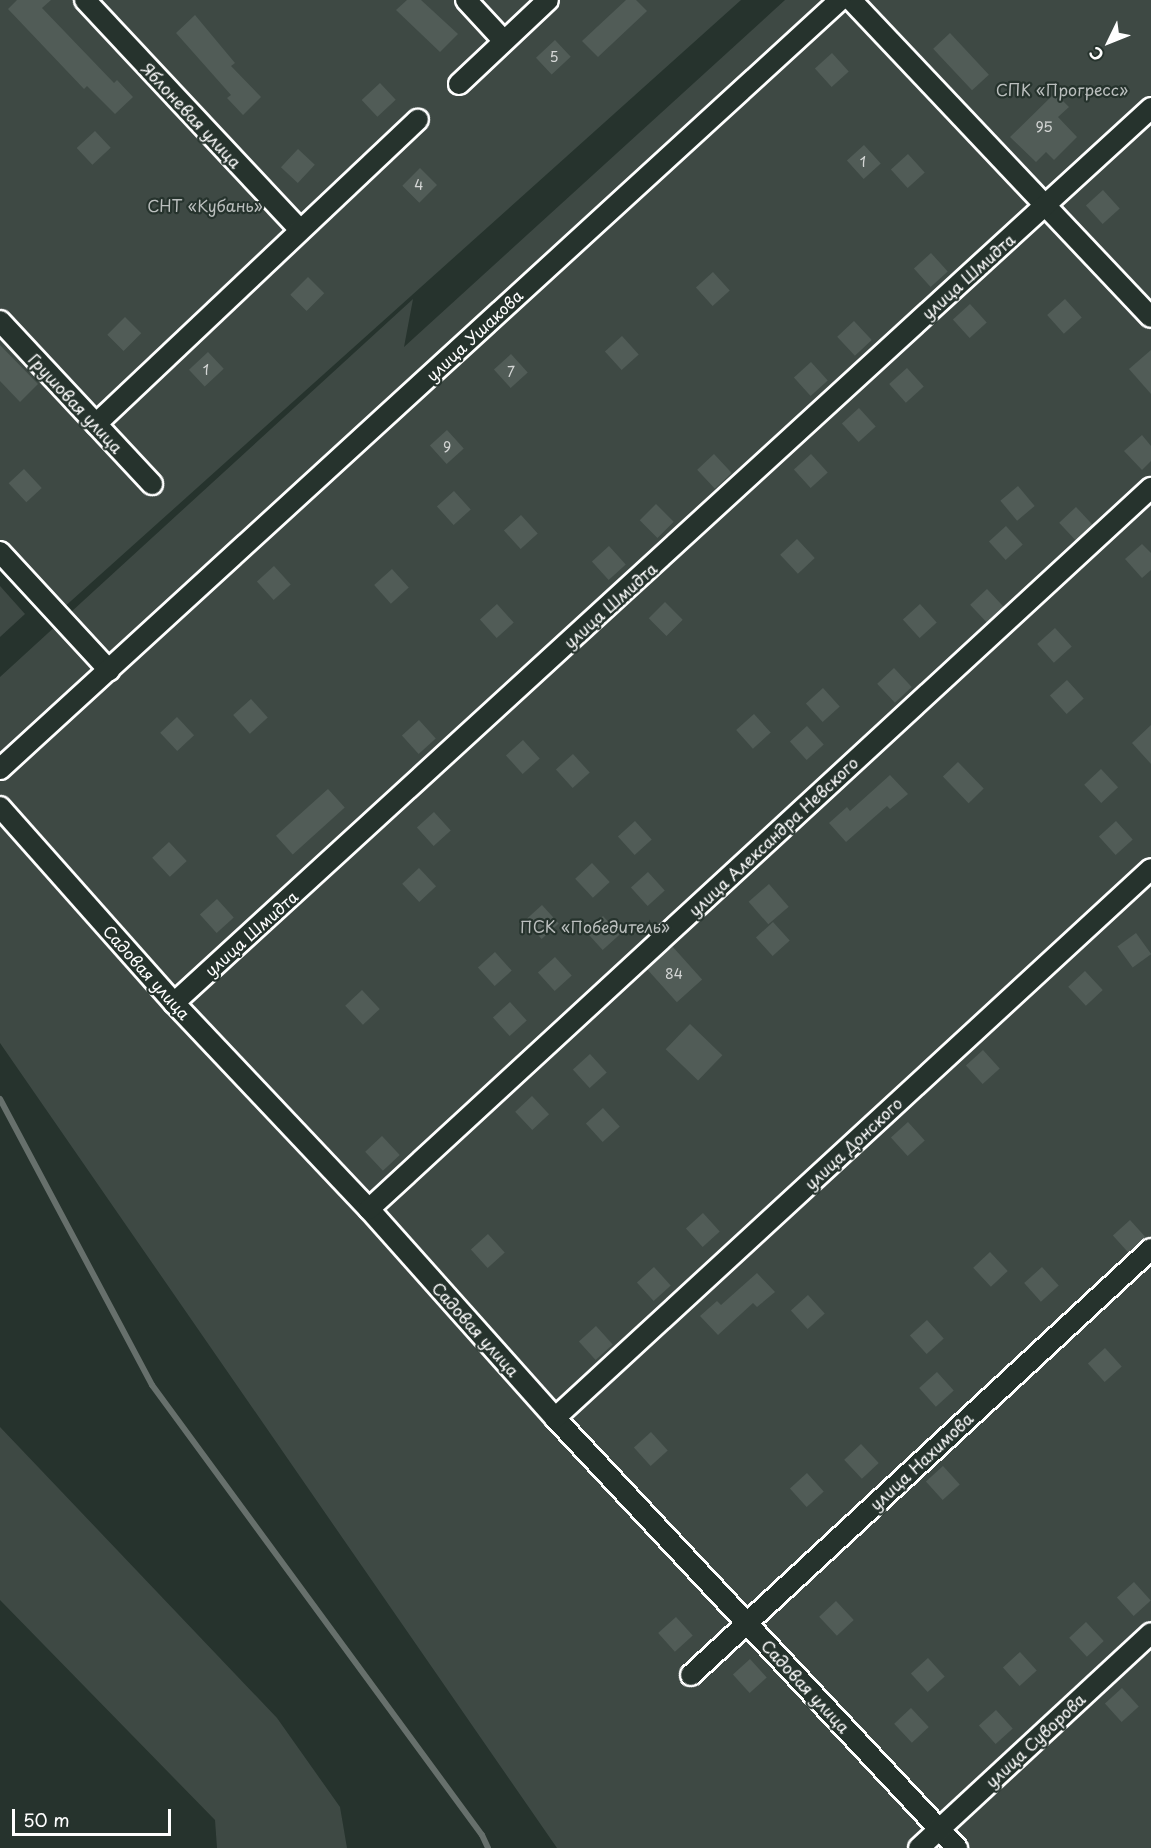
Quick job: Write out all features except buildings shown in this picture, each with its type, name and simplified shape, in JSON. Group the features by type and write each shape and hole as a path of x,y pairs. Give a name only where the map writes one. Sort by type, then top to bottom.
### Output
{"street":[{"name":"Яблоневая улица","path":"85,0 300,230"},
{"path":"466,0 503,40"},
{"path":"459,84 548,0"},
{"name":"улица Ушакова","path":"0,769 840,0"},
{"path":"851,0 1151,317"},
{"name":"улица Шмидта","path":"174,1003 1151,108"},
{"path":"96,424 418,120"},
{"name":"Грушовая улица","path":"0,321 152,484"},
{"name":"улица Александра Невского","path":"369,1209 1151,488"},
{"path":"0,552 109,670"},
{"name":"Садовая улица","path":"0,807 174,1003 369,1209 555,1418 957,1848"},
{"name":"улица Донского","path":"555,1418 1151,869"},
{"name":"улица Нахимова","path":"691,1675 1151,1249"},
{"name":"улица Суворова","path":"919,1848 1151,1633"}],"green space":[{"name":"СНТ «Кубань»","path":"0,0 741,0 52,618 0,562"},
{"name":"ПСК «Победитель»","path":"785,0 1151,0 1151,1848 557,1848 0,1043 0,677 413,299 404,347"},
{"path":"0,586 25,614 0,637"},
{"path":"0,1427 277,1718 340,1807 347,1848 217,1848 215,1820 0,1600"}],"waterway":[{"path":"0,1099 152,1385 482,1835 488,1848"}],"park label":[{"name":"СПК «Прогресс»","path":"1062,89"}]}
